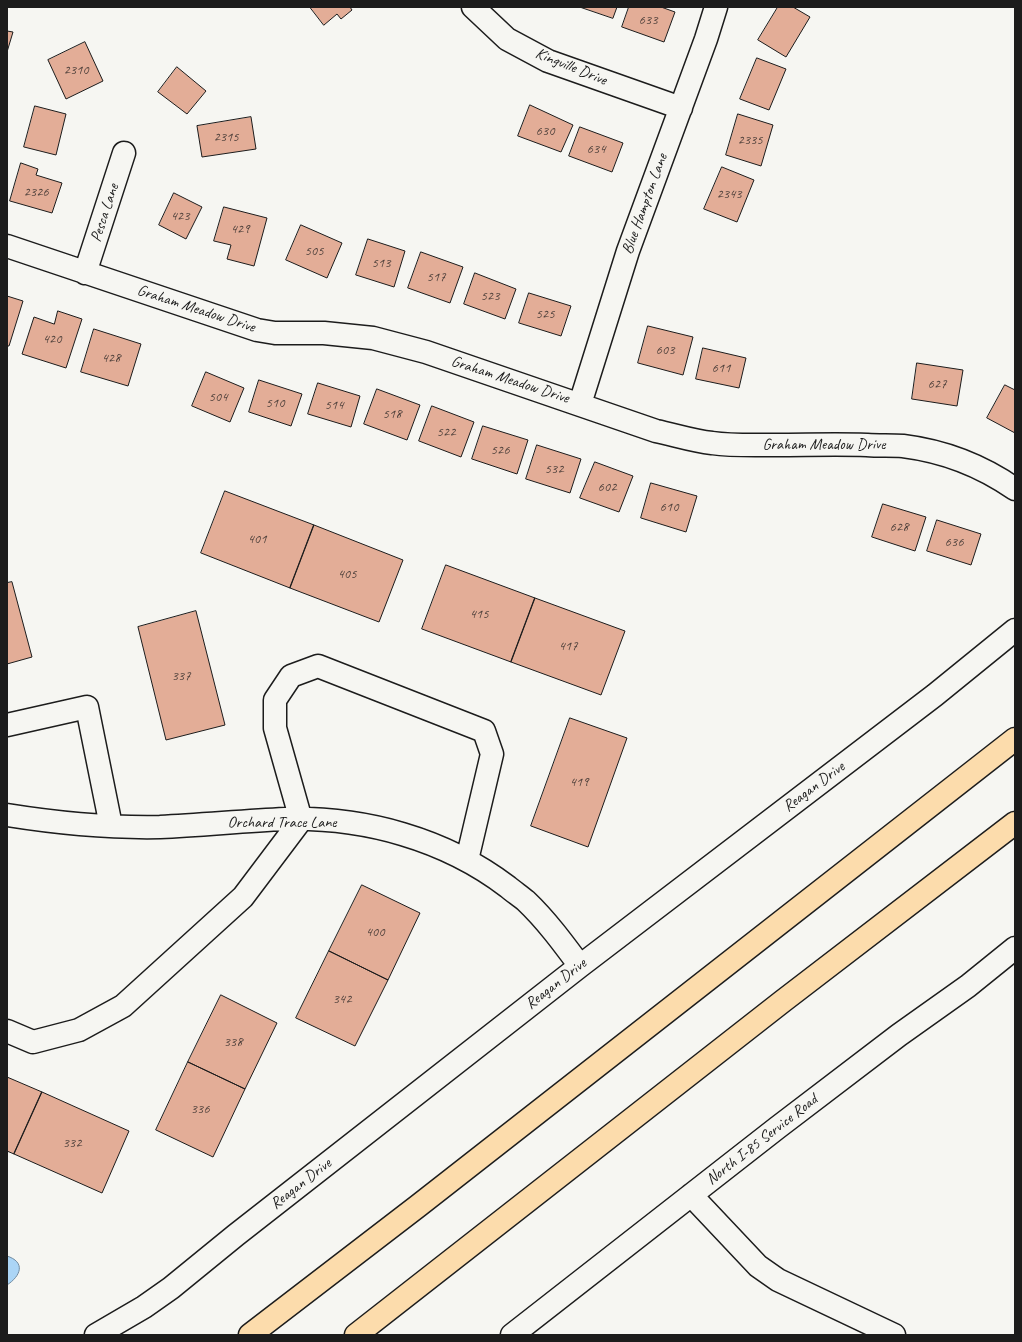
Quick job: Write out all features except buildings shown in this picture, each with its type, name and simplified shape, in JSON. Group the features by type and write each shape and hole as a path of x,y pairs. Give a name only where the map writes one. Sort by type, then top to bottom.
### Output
{"highway":[{"path":"250,1335 1015,739"},
{"path":"356,1335 789,996 1015,823"}],"street":[{"name":"Kingville Drive","path":"473,7 507,39 548,61 680,108"},
{"name":"Blue Hampton Lane","path":"580,404 628,251 706,39 716,7"},
{"name":"Pesca Lane","path":"85,273 124,153"},
{"name":"Graham Meadow Drive","path":"7,246 257,330 275,333 324,333 374,338 426,352 656,431 713,443 740,445 902,446 948,456 976,466 1015,489"},
{"name":"Reagan Drive","path":"96,1335 144,1307 171,1288 236,1235 580,966 929,700 1015,630"},
{"path":"7,1031 33,1042 79,1030 123,1006 243,897 301,820 275,728 275,700 291,676 318,666 484,731 492,754 467,860"},
{"path":"7,725 87,707 112,826"},
{"name":"Orchard Trace Lane","path":"7,815 49,822 112,826 160,826 286,819 337,821 387,829 435,845 467,860 490,874 525,900 553,930 580,966"},
{"name":"North I-85 Service Road","path":"512,1335 789,1119 899,1036 968,986 1006,966 1015,948"},
{"path":"691,1195 758,1266 778,1280 894,1335"}],"water":[{"path":"7,1256 17,1262 19,1269 16,1278 7,1285"}]}
